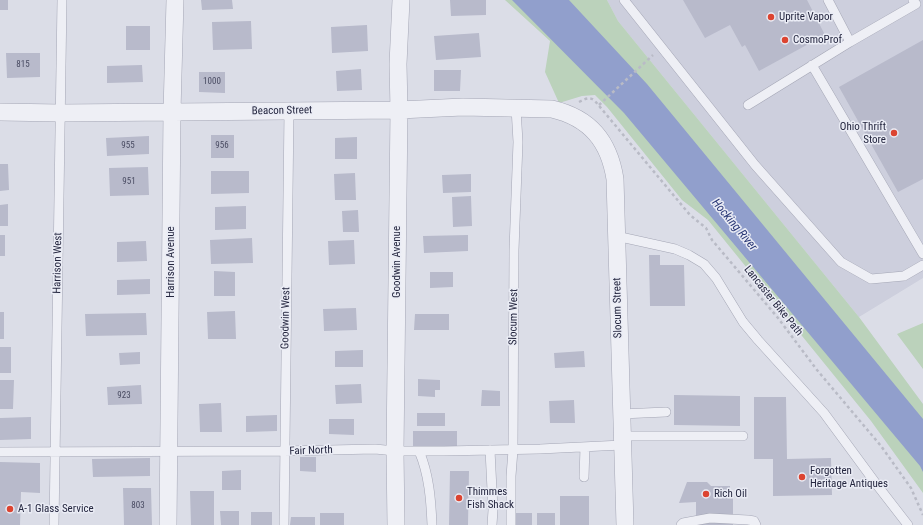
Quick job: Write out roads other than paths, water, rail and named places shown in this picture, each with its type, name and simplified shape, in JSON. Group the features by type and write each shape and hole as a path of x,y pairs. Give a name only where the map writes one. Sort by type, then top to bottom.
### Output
{"street":[{"name":"Harrison Avenue","path":"168,525 170,451 172,112 175,0"},
{"name":"Goodwin Avenue","path":"396,525 395,451 399,110 398,64 402,0"},
{"name":"Beacon Street","path":"0,112 60,113 399,110 464,107 552,109 564,112"},
{"name":"Slocum Street","path":"564,112 576,117 589,126 598,136 606,147 615,179 625,525"}],"lane":[{"name":"Harrison West","path":"54,525 62,0"},
{"path":"624,0 755,165 840,262 871,279 904,276 923,265"},
{"path":"828,0 850,42"},
{"path":"748,105 850,42 917,3"},
{"path":"812,66 923,254"},
{"name":"Slocum West","path":"511,525 514,250 518,142 516,108"},
{"name":"Goodwin West","path":"284,525 289,110"},
{"path":"616,236 675,249 690,255 704,264 716,278 743,322 824,413 908,525"},
{"path":"621,414 666,412"},
{"name":"Fair North","path":"0,452 56,453 375,449 395,451 513,450 585,447 622,441 743,436"},
{"path":"584,477 585,447"},
{"path":"490,450 493,510 492,525"},
{"path":"419,451 424,464 430,499 432,525"},
{"path":"681,525 683,523 710,518 748,520 754,521 756,525"}],"water":[{"name":"Hocking River","path":"512,0 569,0 647,84 923,419 923,472 920,466 624,113"}],"place":[{"name":"Uprite Vapor","path":"771,17"},
{"name":"CosmoProf","path":"785,40"},
{"name":"Ohio Thrift Store","path":"894,133"},
{"name":"Forgotten Heritage Antiques","path":"802,477"},
{"name":"Rich Oil","path":"706,494"},
{"name":"Thimmes Fish Shack","path":"459,498"},
{"name":"A-1 Glass Service","path":"10,509"}]}
